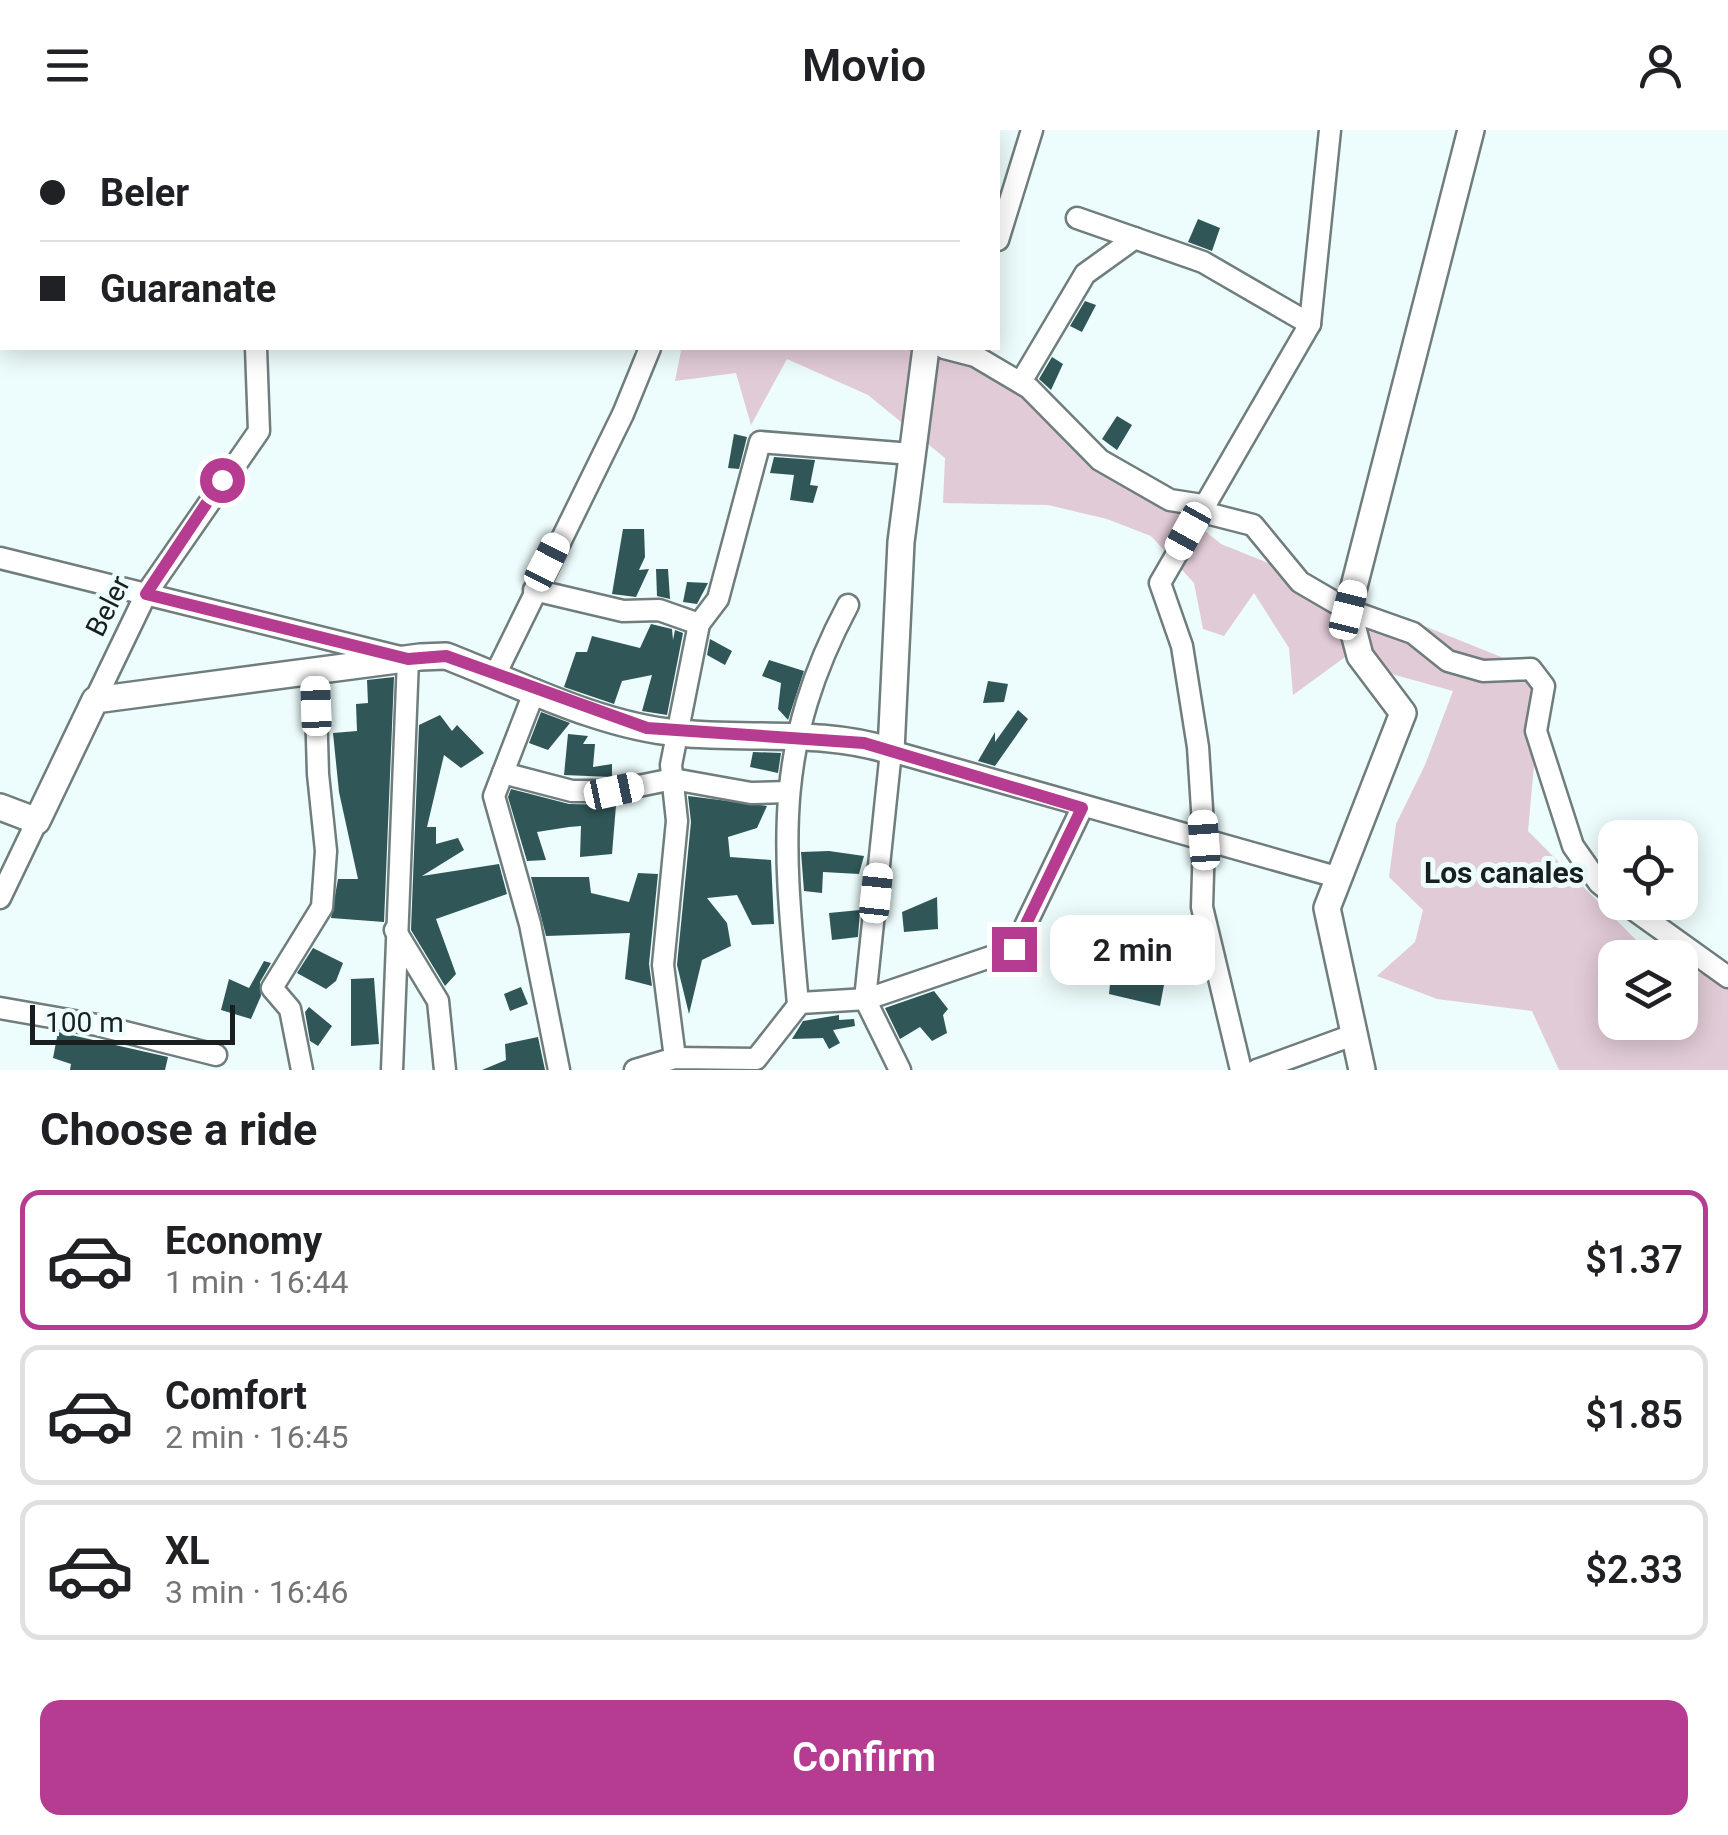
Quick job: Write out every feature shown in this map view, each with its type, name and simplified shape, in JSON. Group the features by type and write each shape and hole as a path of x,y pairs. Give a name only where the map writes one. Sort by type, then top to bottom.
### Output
{"main road":[{"path":"1362,1070 1328,908 1404,714 1360,656 1348,610 1471,130"},
{"path":"95,700 446,656 630,724 676,734 837,738 891,751 901,542 926,350"},
{"name":"Beler","path":"37,821 95,700"},
{"path":"0,808 37,821"}],"street":[{"path":"1000,234 1032,130"},
{"path":"1242,1070 1202,907 1204,840 1198,747 1182,646 1160,583 1310,324 1330,130"},
{"path":"1078,218 1203,262 1310,324"},
{"path":"1021,382 1085,274 1135,238"},
{"name":"Beler","path":"95,700 146,594 259,430 256,350"},
{"path":"495,674 624,414 649,350"},
{"path":"959,350 1021,382 1100,460 1170,500 1202,505 1210,514 1253,524 1300,582 1348,610 1414,633 1448,662 1483,671 1531,669 1544,686 1536,731 1574,846 1598,882"},
{"path":"675,1058 662,965 677,821 673,778 676,734 698,624 718,599 760,442 912,454"},
{"path":"0,558 408,659 392,1070"},
{"path":"534,590 623,611 659,610 698,624"},
{"path":"636,1070 675,1058 760,1062 798,1004 784,852 789,792 797,738 817,663 848,605"},
{"path":"302,1070 290,1010 272,988 322,907 326,851 318,774 315,672"},
{"path":"535,690 494,796 530,924 559,1070"},
{"path":"900,1070 865,999 891,751 1340,878"},
{"path":"503,773 572,792 614,791 673,778 751,793 789,792"},
{"path":"798,1004 865,999 1014,949 1082,808"},
{"name":"Beler","path":"0,898 37,821"},
{"path":"1649,920 1728,976"},
{"path":"395,930 438,1001 445,1070"},
{"path":"0,1008 97,1025 216,1055"},
{"path":"1257,1070 1354,1035"}],"shaded area":[{"path":"680,350 948,350 1021,382 1221,544 1531,669 1538,722 1528,831 1598,902 1598,920 1616,920 1636,940 1598,940 1598,1040 1698,1040 1698,972 1728,980 1728,1070 1559,1070 1532,1011 1437,999 1377,976 1415,942 1423,910 1389,877 1396,824 1425,765 1453,691 1395,675 1352,652 1293,695 1289,648 1254,593 1224,636 1203,629 1194,583 1151,536 1107,519 1048,505 943,503 945,458 868,395 787,359 751,425 736,373 675,381"}],"building":[{"path":"1198,219 1220,228 1212,251 1188,242"},
{"path":"1085,301 1096,305 1082,332 1070,326"},
{"path":"1052,357 1063,364 1051,390 1039,379"},
{"path":"1117,416 1132,425 1117,450 1102,439"},
{"path":"734,434 747,437 739,469 728,468"},
{"path":"774,457 815,460 810,485 818,486 813,503 790,500 794,475 770,473"},
{"path":"623,529 644,529 645,557 639,570 649,569 636,597 612,594"},
{"path":"656,569 668,569 670,599 657,596"},
{"path":"687,582 708,583 697,604 683,602"},
{"path":"651,624 672,629 673,640 675,630 683,633 667,715 642,711 652,675 622,681 614,704 564,687 576,652 587,652 592,636 640,648"},
{"path":"710,639 732,651 725,665 707,655"},
{"path":"769,660 804,671 788,720 778,709 781,683 762,676"},
{"path":"394,677 384,922 331,918 338,879 358,879 339,792 333,733 357,731 356,704 368,703 367,680"},
{"path":"988,681 1008,684 1004,702 983,703"},
{"path":"1018,710 1028,719 995,766 978,761 995,732 995,742"},
{"path":"541,712 570,723 548,750 529,743"},
{"path":"440,715 452,731 457,725 484,753 461,768 444,755 427,827 436,827 436,844 458,838 464,850 422,876 499,864 507,894 436,919 456,974 445,986 411,930 419,725"},
{"path":"568,734 588,736 583,744 595,744 593,767 612,764 612,777 564,775"},
{"path":"753,752 781,753 778,773 750,767"},
{"path":"511,789 569,804 616,805 612,854 580,857 581,826 537,832 546,860 527,861 508,797"},
{"path":"688,796 767,806 757,828 728,837 730,857 771,860 774,924 752,925 737,895 707,898 727,923 731,946 702,960 689,1014 677,965 691,822"},
{"path":"801,852 864,856 859,874 823,872 822,893 804,891"},
{"path":"638,873 658,874 649,964 652,986 625,979 630,933 546,936 531,877 589,877 591,893 629,902"},
{"path":"937,897 938,929 904,932 902,912"},
{"path":"860,910 858,937 832,940 829,913"},
{"path":"1159,922 1157,957 1128,958 1124,984 1164,985 1160,1006 1109,994 1116,927"},
{"path":"313,948 343,963 336,981 326,989 297,973"},
{"path":"264,961 271,963 260,982 261,996 251,1019 221,1010 229,979 249,988"},
{"path":"374,978 379,1044 351,1046 351,979"},
{"path":"521,987 528,1004 510,1011 504,994"},
{"path":"934,991 948,1009 943,1015 947,1033 932,1041 920,1027 900,1039 885,1008"},
{"path":"309,1007 332,1026 318,1046 310,1041 305,1012"},
{"path":"839,1015 839,1020 854,1019 855,1026 833,1030 840,1043 829,1049 823,1038 792,1039 803,1021"},
{"path":"58,1032 168,1057 165,1070 70,1070 71,1064 53,1058"},
{"path":"538,1037 545,1070 482,1070 506,1060 505,1044"}],"district":[{"name":"Los canales","path":"1504,872"}],"route":[{"path":"222,480 146,594 408,659 446,656 581,708 647,728 676,734 837,738 1082,808 1014,949"}]}
